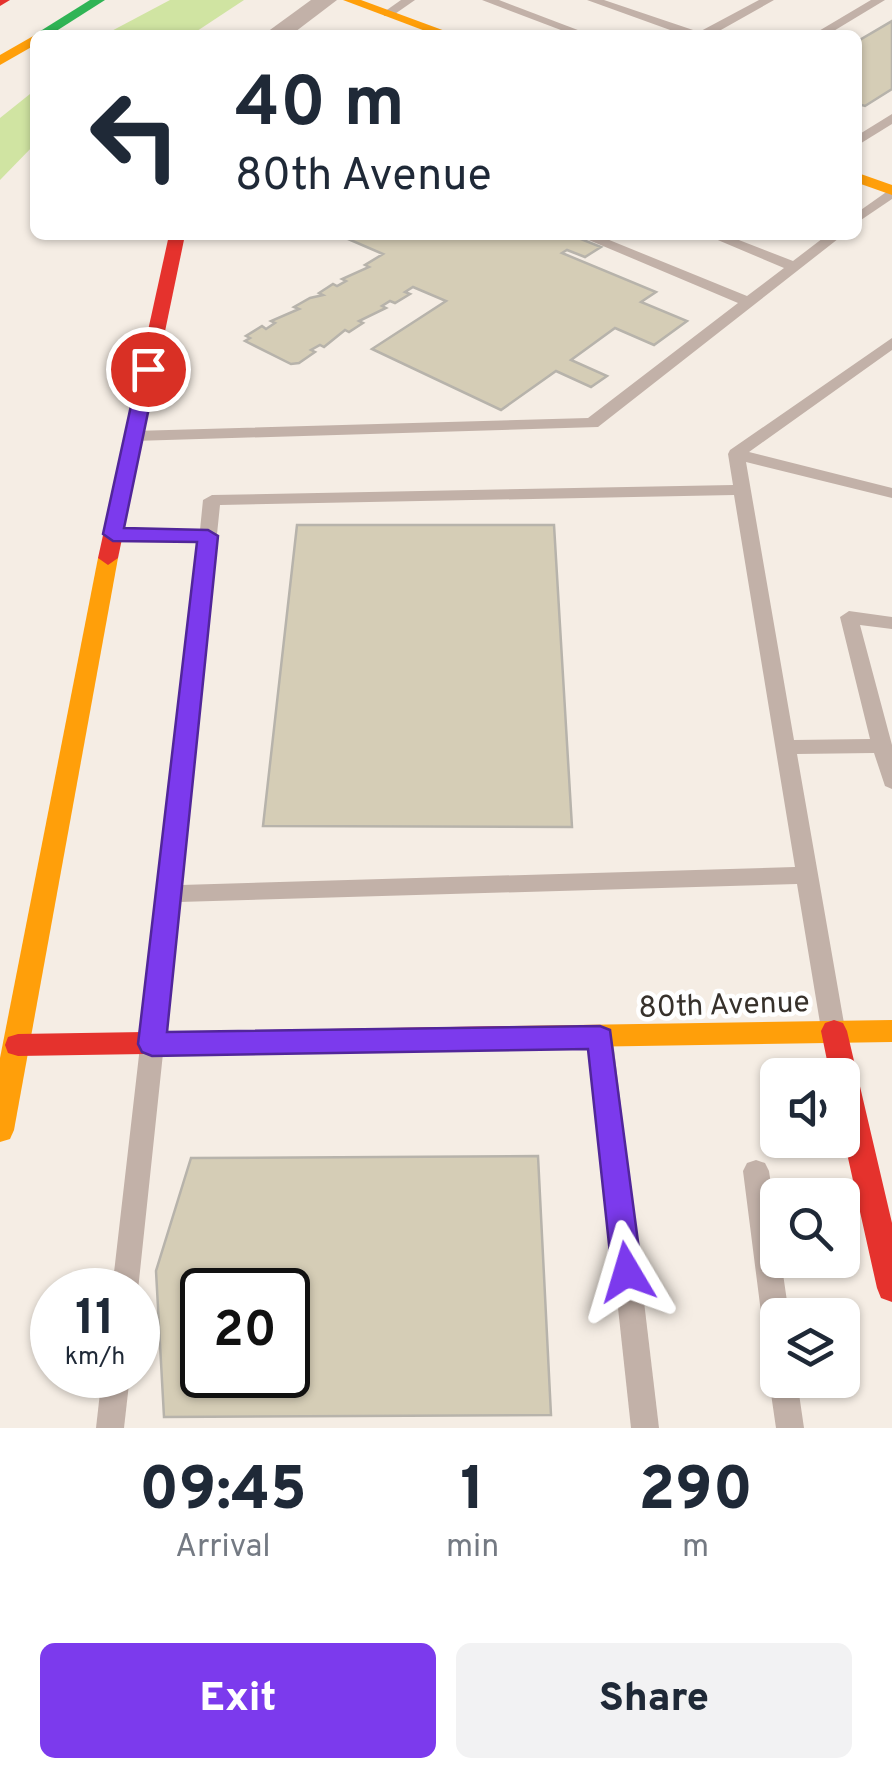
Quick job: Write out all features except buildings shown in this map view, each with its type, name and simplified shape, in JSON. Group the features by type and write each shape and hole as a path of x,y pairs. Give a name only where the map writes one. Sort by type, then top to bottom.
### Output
{"main road":[{"path":"50,30 99,0"},
{"path":"349,0 434,30"},
{"path":"0,61 30,42"},
{"path":"862,180 892,191"},
{"path":"0,1130 113,534 175,240"},
{"path":"834,1031 884,1217 892,1288"},
{"name":"80th Avenue","path":"18,1045 892,1031"}],"street":[{"path":"283,30 326,0"}],"lane":[{"path":"388,14 409,0"},
{"path":"488,0 571,30"},
{"path":"593,0 685,30"},
{"path":"710,30 768,0"},
{"path":"827,30 879,0"},
{"path":"885,129 892,118"},
{"path":"862,215 892,191"},
{"path":"596,240 750,302"},
{"path":"725,240 794,266"},
{"path":"134,436 592,423 829,240"},
{"path":"736,454 892,343"},
{"path":"736,454 834,1031"},
{"path":"736,454 892,492"},
{"path":"127,1268 212,500 742,490"},
{"path":"113,534 208,536"},
{"path":"892,623 848,618 892,780"},
{"path":"786,747 882,746"},
{"path":"168,894 807,875"},
{"path":"600,1038 645,1428"},
{"path":"756,1171 773,1298"},
{"path":"110,1428 113,1398"},
{"path":"786,1398 790,1428"}],"shaded area":[{"path":"170,0 244,0 199,30 113,30"},
{"path":"30,94 30,149 0,180 0,118"}],"traffic: fast":[{"path":"49,30 99,0"}],"traffic: slow":[{"path":"349,0 435,30"},
{"path":"0,61 30,42"},
{"path":"862,179 892,190"},
{"path":"0,1130 108,558"},
{"path":"514,1037 892,1031"}],"traffic: jam":[{"path":"0,2 4,0"},
{"path":"108,558 176,240"},
{"path":"834,1031 892,1288"},
{"path":"18,1045 514,1037"}],"route":[{"path":"148,369 113,534 208,536 152,1044 600,1038 627,1272"}]}
